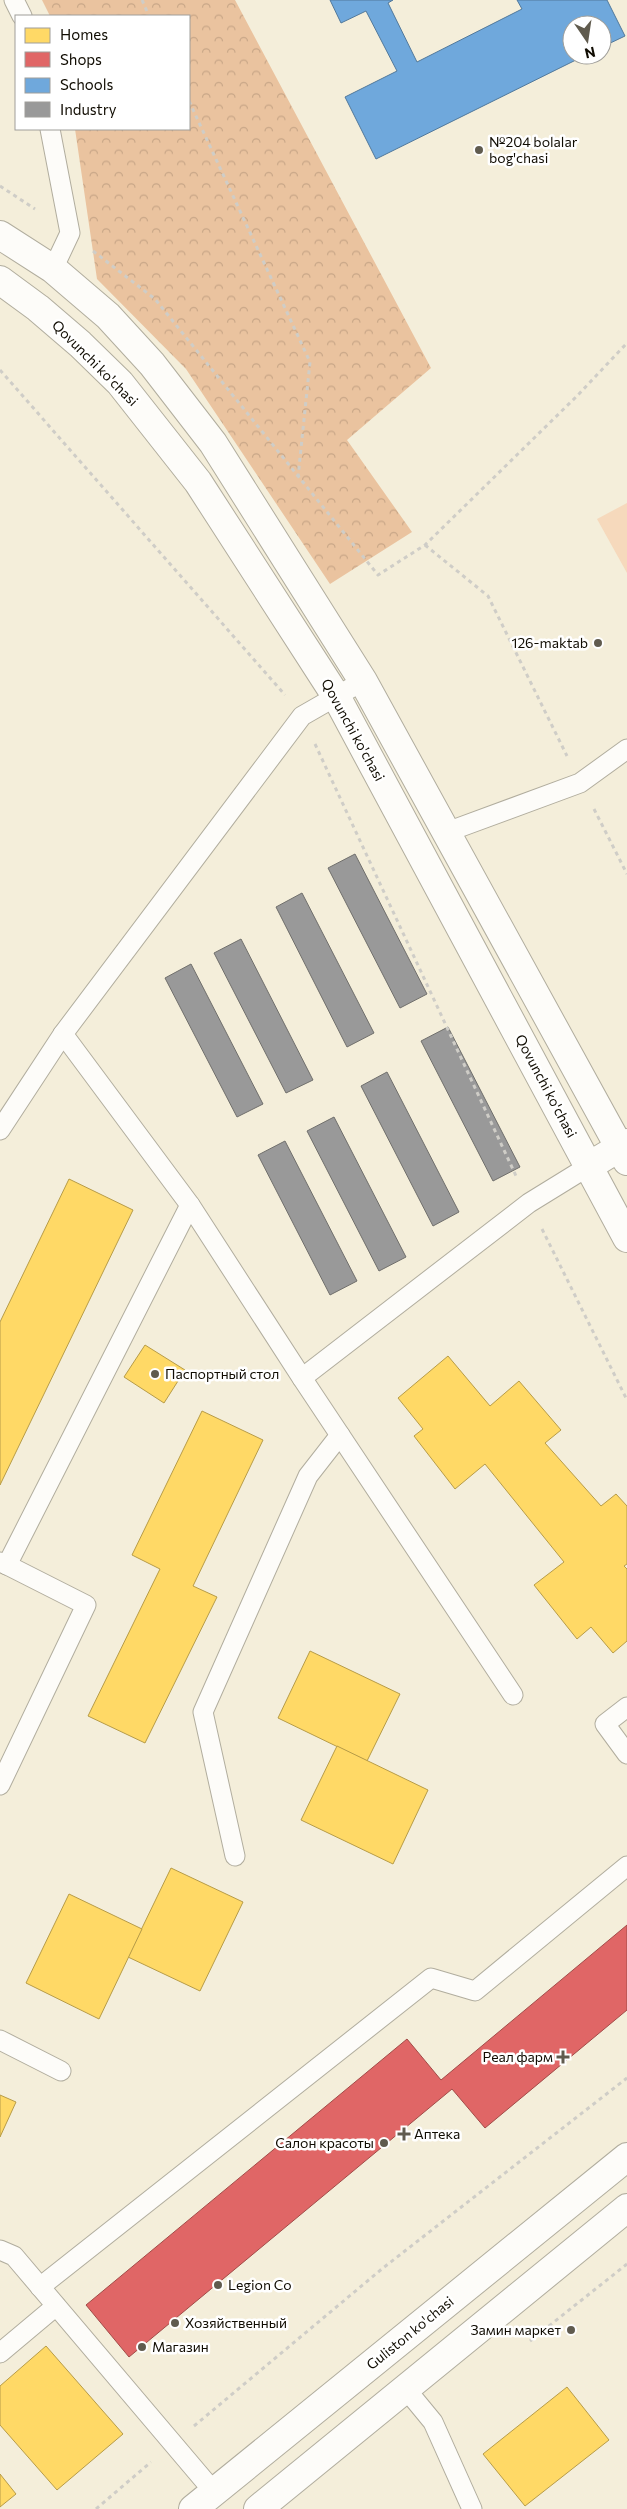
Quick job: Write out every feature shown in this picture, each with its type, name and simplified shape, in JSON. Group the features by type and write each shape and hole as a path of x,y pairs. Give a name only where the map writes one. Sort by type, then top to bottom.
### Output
{"main road":[{"path":"0,235 53,269 108,316 184,402 213,443 363,681 625,1150 589,1166"},
{"name":"Qovunchi ko'chasi","path":"0,280 38,308 80,344 120,383 159,430 198,482 336,696 627,1238"},
{"name":"Guliston ko'chasi","path":"193,2509 627,2157"},
{"path":"258,2509 627,2208"}],"lane":[{"path":"14,0 22,15"},
{"path":"50,130 70,232 53,269"},
{"path":"0,1130 63,1034 302,716 363,681"},
{"path":"447,832 580,783 627,749"},
{"path":"63,1034 190,1204 302,1378 513,1695"},
{"path":"302,1378 529,1203 589,1166"},
{"path":"0,1785 86,1605 4,1564 190,1204"},
{"path":"235,1856 202,1712 308,1476 340,1435"},
{"path":"627,1707 605,1724 627,1754"},
{"path":"40,2287 431,1978 475,1991 627,1866"},
{"path":"0,2040 62,2070"},
{"path":"0,2250 14,2256 214,2492"},
{"path":"0,2353 56,2306"},
{"path":"405,2388 433,2422 472,2509"}],"path":[{"path":"142,0 150,15"},
{"path":"190,103 310,362 298,477"},
{"path":"70,232 154,299 378,575 425,545 627,343"},
{"path":"0,370 257,660 302,716 529,1203 627,1400"},
{"path":"425,545 488,596 627,874"},
{"path":"96,2509 383,2268 627,2078"},
{"path":"530,2341 627,2264"}],"shaded area":[{"path":"627,503 627,573 597,519"}],"green space":[{"path":"42,0 235,0 431,368 347,440 412,532 330,584 186,369 97,279 75,130 190,130 190,15 50,15"}],"building: Homes":[{"path":"69,1179 133,1210 0,1485 0,1322"},
{"name":"Паспортный стол","path":"145,1345 185,1370 164,1403 124,1377"},
{"path":"448,1356 490,1406 519,1381 561,1430 545,1443 601,1506 616,1494 627,1506 627,1564 624,1566 627,1569 627,1641 613,1653 591,1627 577,1639 534,1585 564,1562 485,1464 455,1489 414,1436 423,1429 398,1398"},
{"path":"202,1411 263,1440 193,1586 217,1597 145,1743 88,1716 160,1569 132,1555"},
{"path":"310,1651 400,1694 367,1761 278,1718"},
{"path":"337,1746 428,1790 393,1864 301,1820"},
{"path":"171,1868 243,1902 200,1991 128,1957"},
{"path":"69,1894 142,1929 99,2019 26,1983"},
{"path":"0,2095 16,2102 0,2137"},
{"path":"46,2346 123,2434 57,2490 0,2425 0,2386"},
{"path":"567,2387 609,2440 525,2506 483,2454"},
{"path":"0,2474 16,2494 0,2507"}],"building: Shops":[{"path":"627,1925 627,2010 485,2128 452,2089 129,2357 86,2305 407,2039 441,2080"}],"building: Schools":[{"path":"330,0 393,0 388,3 417,62 522,9 517,0 607,0 625,36 612,42 612,15 562,15 562,65 566,65 376,159 345,97 397,71 366,11 341,23"}],"building: Industry":[{"path":"355,854 427,994 400,1008 328,868"},
{"path":"302,893 374,1033 347,1047 276,907"},
{"path":"241,939 313,1080 286,1093 214,953"},
{"path":"191,964 263,1104 237,1117 165,978"},
{"path":"448,1027 520,1167 493,1181 421,1041"},
{"path":"387,1072 459,1212 433,1226 361,1086"},
{"path":"334,1117 406,1257 379,1271 307,1131"},
{"path":"285,1141 357,1281 330,1295 258,1155"}],"place":[{"name":"№204 bolalar bog'chasi","path":"479,150"},
{"name":"126-maktab","path":"598,643"},
{"name":"Паспортный стол","path":"155,1374"},
{"name":"Реал фарм","path":"563,2057"},
{"name":"Аптека","path":"404,2134"},
{"name":"Салон красоты","path":"384,2143"},
{"name":"Legion Co","path":"218,2285"},
{"name":"Хозяйственный","path":"175,2323"},
{"name":"Замин маркет","path":"571,2330"},
{"name":"Магазин","path":"142,2347"}]}
